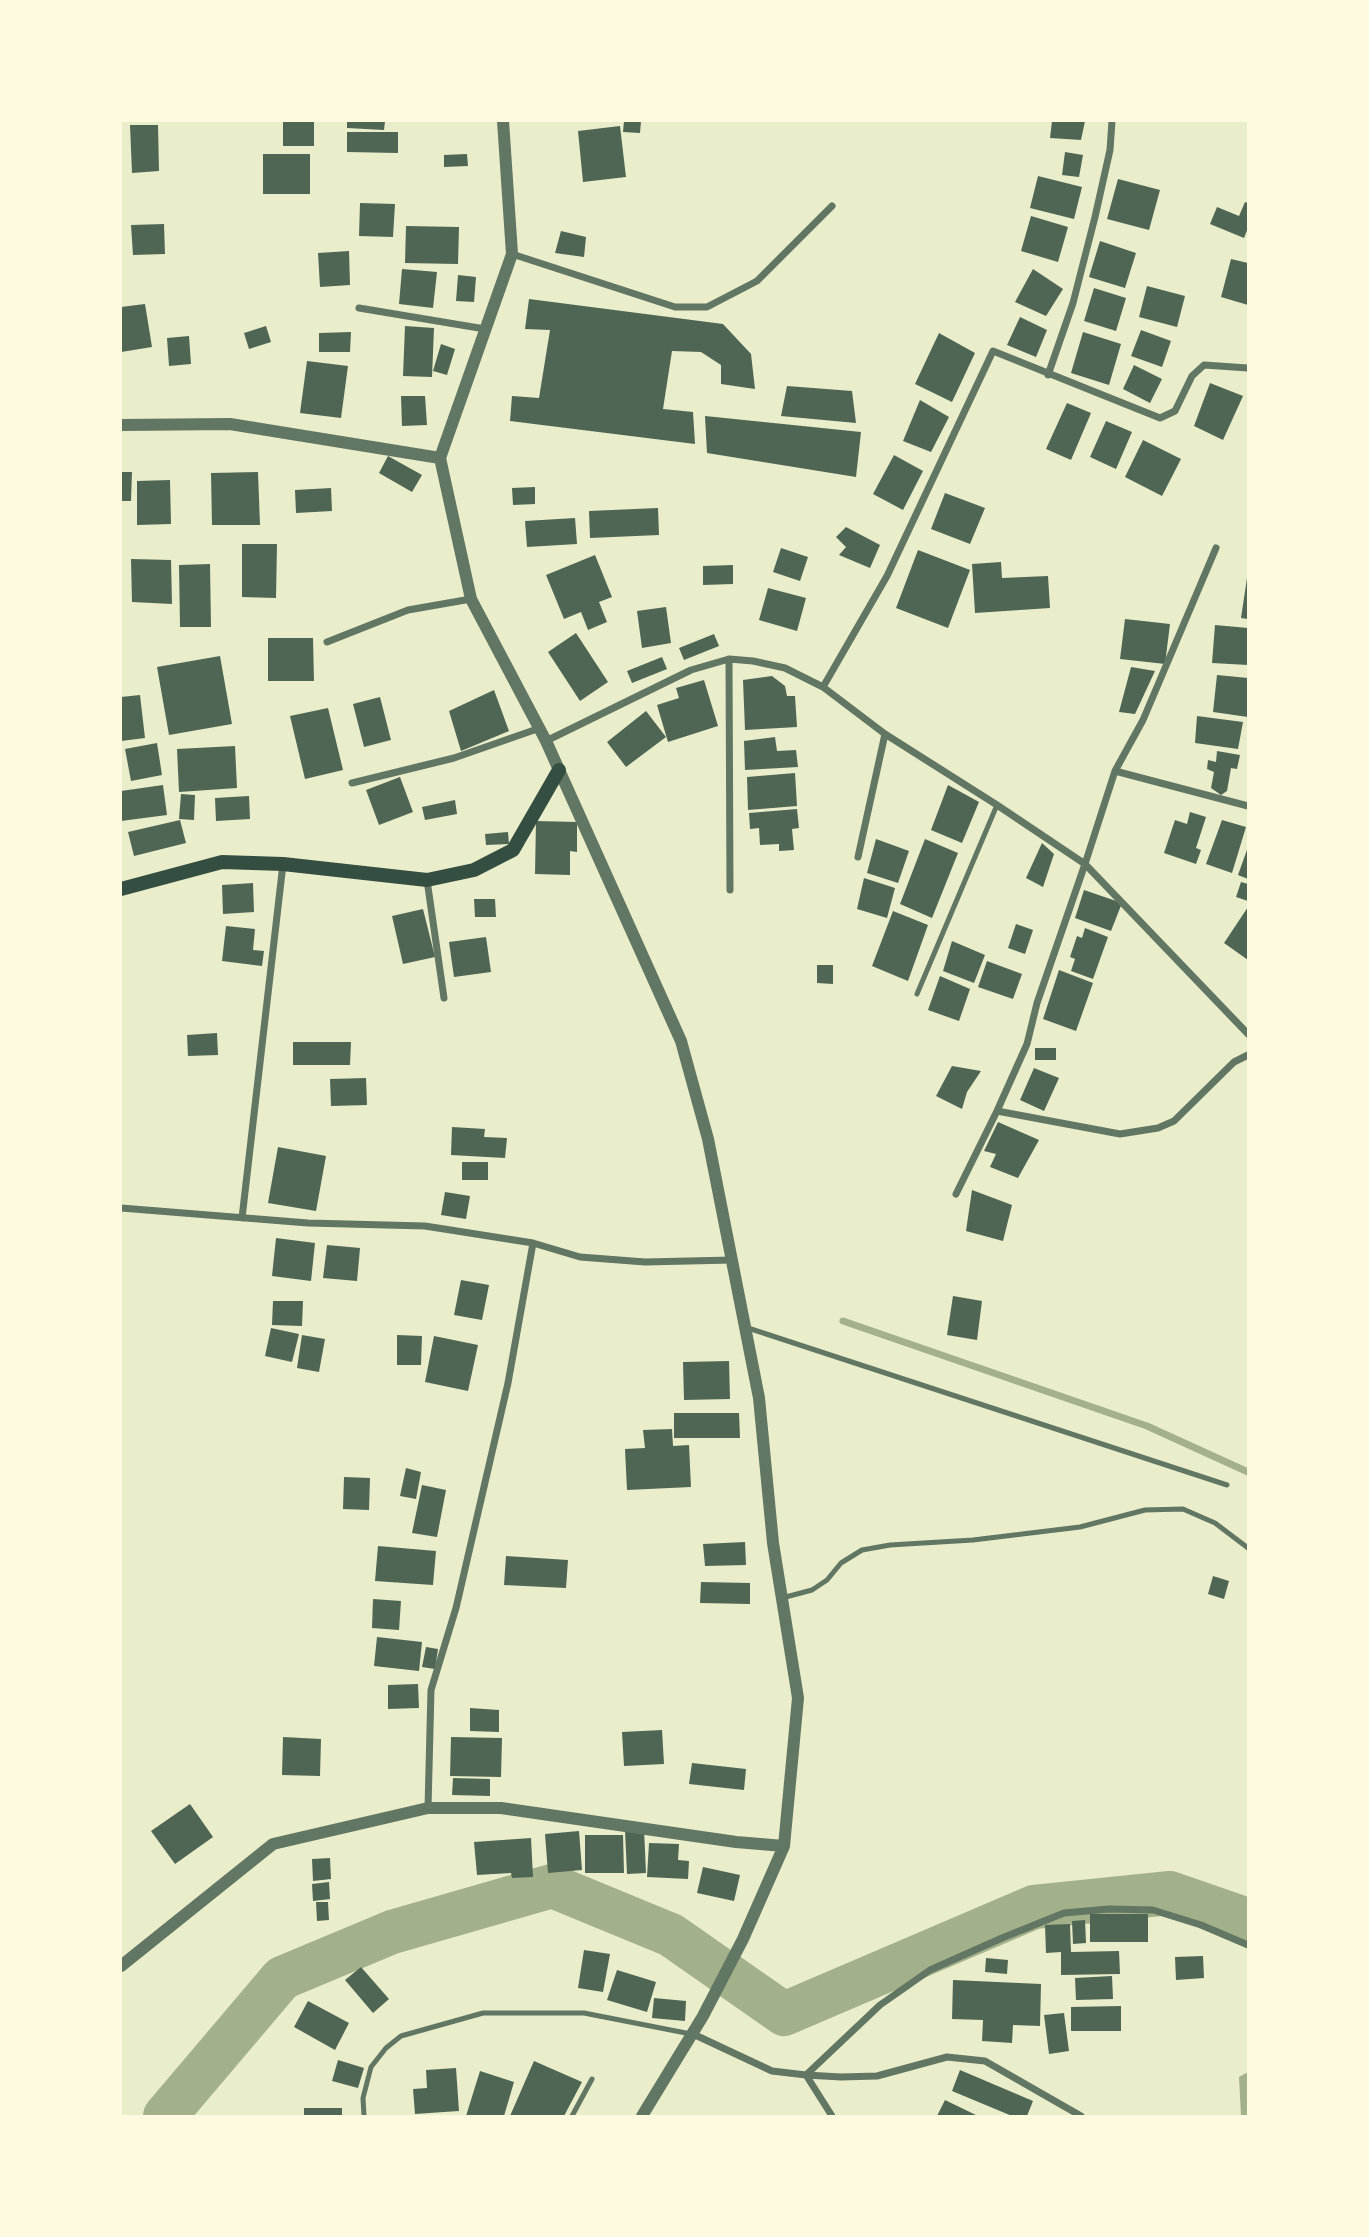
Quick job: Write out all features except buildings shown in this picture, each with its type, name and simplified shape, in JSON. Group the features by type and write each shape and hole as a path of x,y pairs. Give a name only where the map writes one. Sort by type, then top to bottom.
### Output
{"main road":[{"path":"121,889 222,862 283,864 427,880 474,870 513,850 559,770"}],"street":[{"path":"503,121 512,254 440,458 471,599 540,728 681,1041 708,1139 759,1398 774,1544 799,1698 784,1846 743,1939 703,2016 642,2116"},
{"path":"1048,374 1073,303 1095,217 1110,150 1112,121"},
{"path":"512,254 675,307 707,307 757,281 832,206"},
{"path":"359,308 485,329"},
{"path":"822,687 887,576 993,351 1160,418 1175,411 1192,376 1205,365 1248,368"},
{"path":"121,425 230,424 440,458"},
{"path":"956,1194 998,1111 1027,1044 1037,1003 1115,771 1143,720 1216,548"},
{"path":"327,642 408,610 471,599"},
{"path":"729,659 730,890"},
{"path":"546,741 691,670 729,659 785,668 822,687 885,734 1085,864 1248,1034"},
{"path":"352,783 454,758 540,728"},
{"path":"858,857 885,734"},
{"path":"1115,771 1248,806"},
{"path":"242,1218 283,864"},
{"path":"427,880 444,998"},
{"path":"998,1111 1120,1134 1158,1128 1174,1121 1234,1062 1248,1055"},
{"path":"121,1208 308,1223 425,1226 533,1243 579,1257 645,1262 733,1260"},
{"path":"428,1808 431,1690 456,1608 508,1383 533,1243"},
{"path":"121,1966 274,1844 428,1808 501,1808 736,1842 784,1846"},
{"path":"806,2074 880,2005 930,1970 1064,1913 1109,1909 1153,1910 1201,1925 1248,1945"},
{"path":"693,2034 772,2071 877,2077 947,2057 985,2061 1081,2116"},
{"path":"806,2074 832,2116"}],"lane":[{"path":"918,994 997,805"},
{"path":"746,1327 1227,1485"},
{"path":"782,1598 812,1590 827,1580 841,1563 862,1550 1080,1527 1145,1510 1184,1509 1215,1523 1248,1548"},
{"path":"364,2116 363,2098 371,2067 386,2048 401,2036 483,2013 584,2013 693,2034"},
{"path":"572,2116 592,2080"}],"shaded area":[{"path":"1248,2072 1248,2116 1241,2116 1239,2077"}],"waterway":[{"path":"843,1321 1147,1426 1248,1472"},
{"path":"165,2116 282,1978 392,1932 552,1886 671,1935 784,2014 1034,1907 1170,1893 1248,1920"}]}
